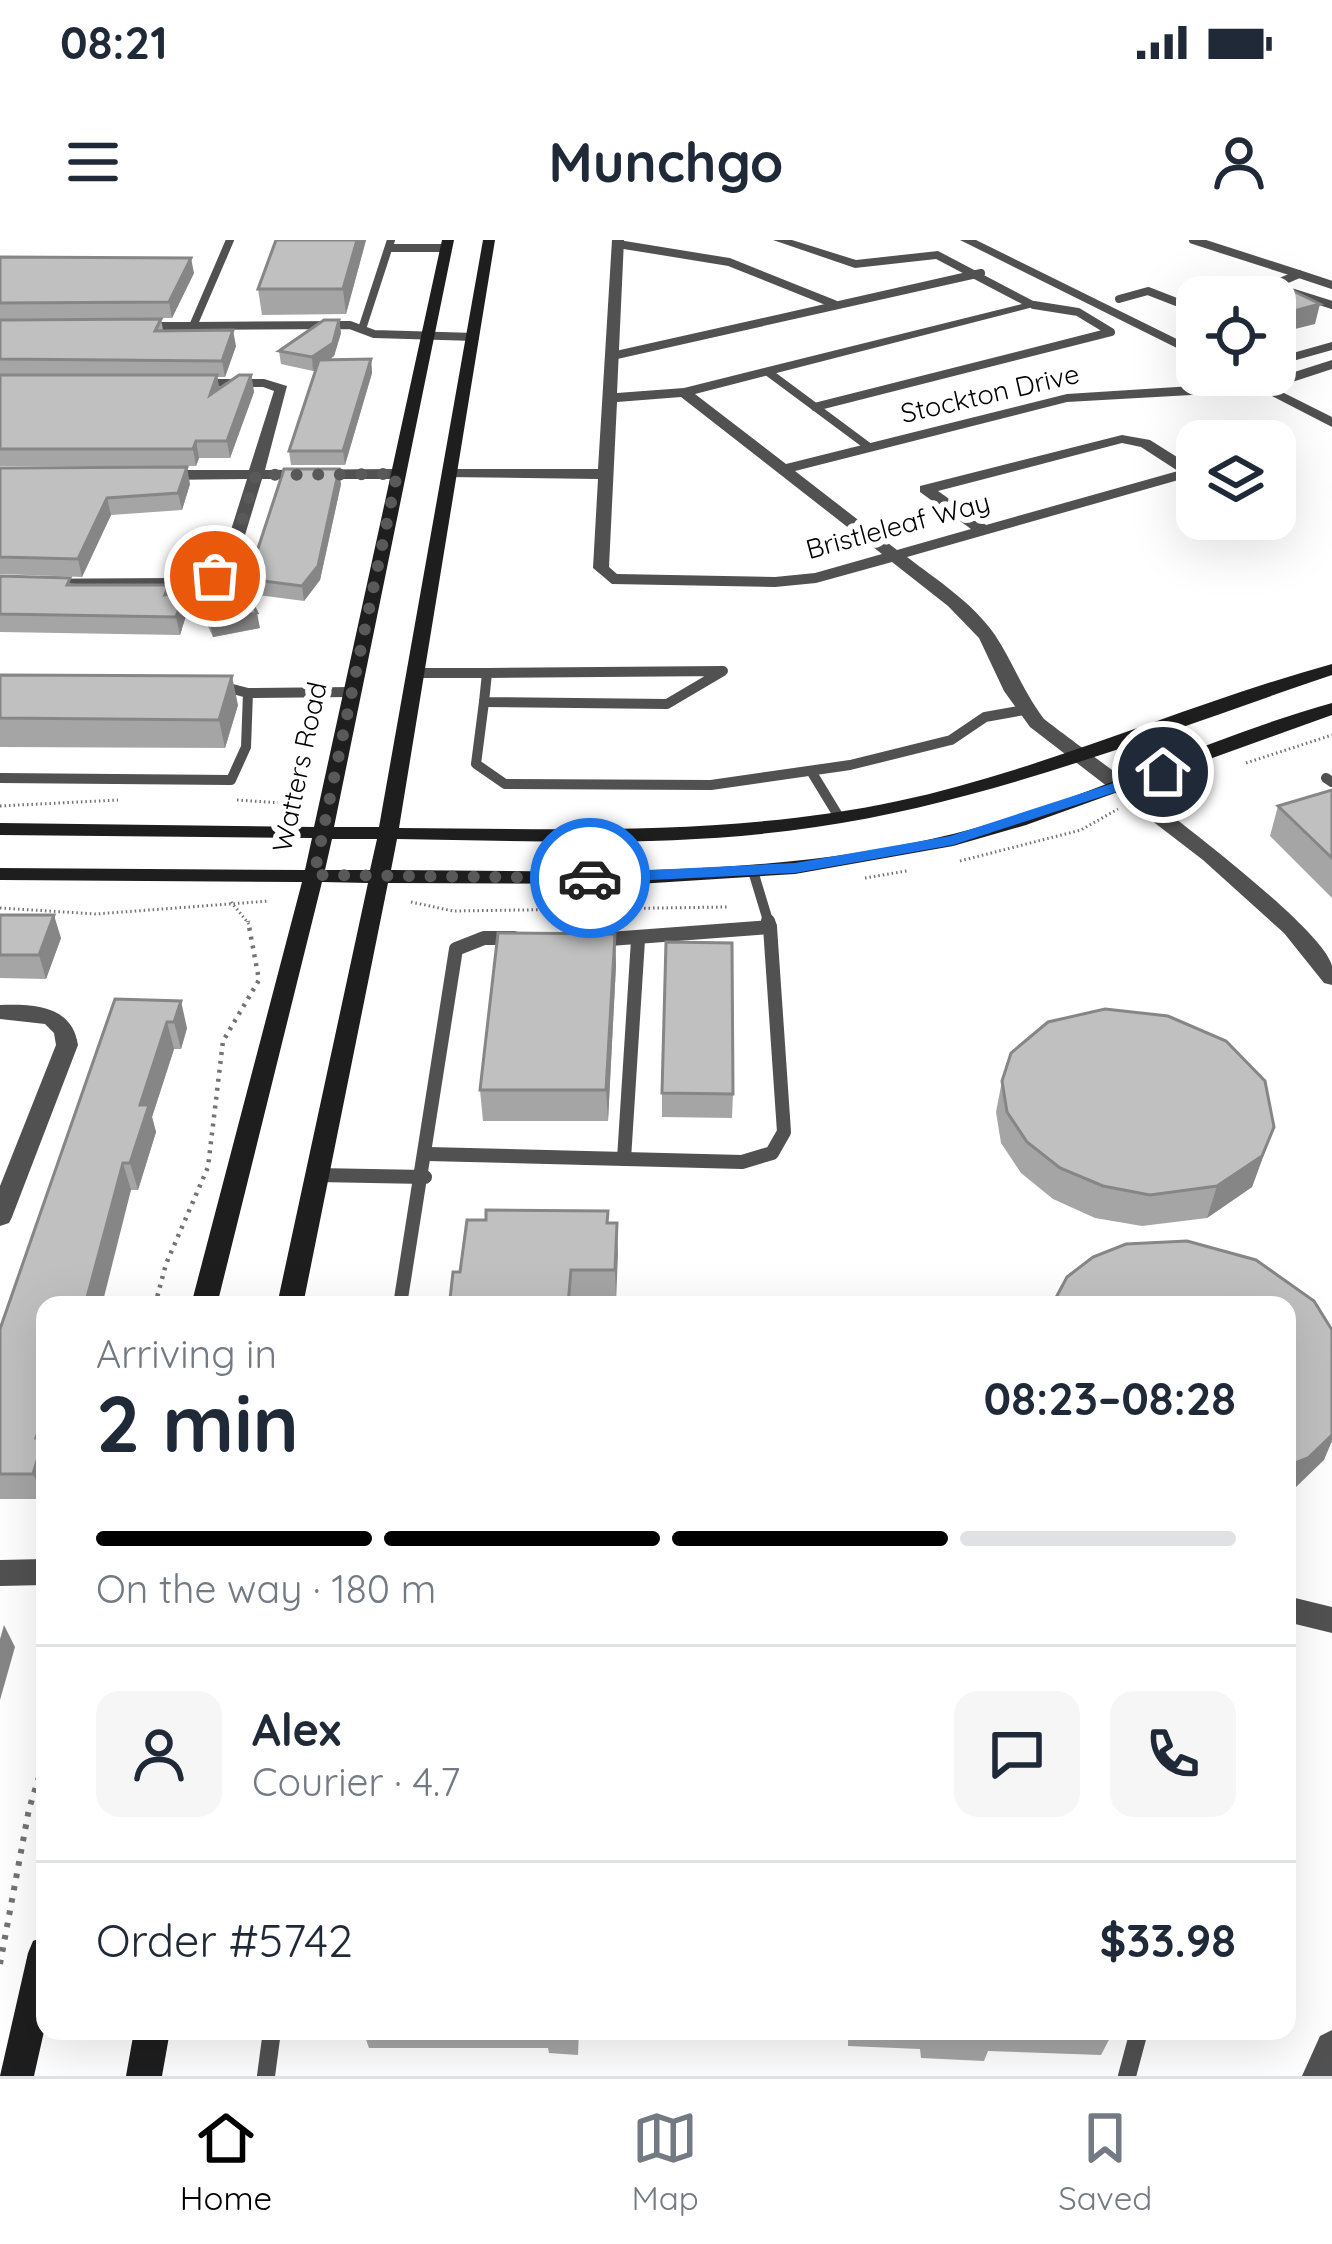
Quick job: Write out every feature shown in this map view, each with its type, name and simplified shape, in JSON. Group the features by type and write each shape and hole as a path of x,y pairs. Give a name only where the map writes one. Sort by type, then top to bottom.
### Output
{"main road":[{"path":"292,1296 388,834 489,240"},
{"name":"Watters Road","path":"206,1296 314,875 447,244"},
{"path":"0,829 720,832 902,806 1078,755 1332,669"},
{"path":"0,874 638,878 753,871 953,840 1120,788 1332,709"},
{"path":"16,2076 36,1991"},
{"path":"144,2076 150,2040"}],"street":[{"path":"779,240 862,264 930,254 982,273 1034,305"},
{"path":"966,240 1176,344"},
{"path":"995,240 1176,328"},
{"path":"450,474 606,474 618,242"},
{"path":"610,398 684,392 1034,305"},
{"path":"1296,356 1332,346"},
{"name":"Stockton Drive","path":"1296,374 1332,364"},
{"path":"0,584 177,583 215,576 231,557 280,386 176,383"},
{"name":"Stockton Drive","path":"783,469 1067,398 1176,391"},
{"path":"1296,391 1332,405"},
{"path":"684,392 895,556 987,636 1024,710 1275,914 1332,978"},
{"path":"1293,396 1332,423"},
{"name":"Bristleleaf Way","path":"606,474 602,568 612,579 795,581 895,556 984,531 1191,472 1145,443 1122,439 926,489 984,531"},
{"path":"140,475 397,474"},
{"path":"0,1012 58,1019 67,1030 67,1045 0,1217"},
{"path":"0,1573 36,1572"},
{"path":"1296,1611 1332,1620"},
{"path":"1320,2076 1332,2048"}],"lane":[{"path":"193,326 230,240"},
{"path":"1193,240 1332,284"},
{"path":"618,242 715,259 807,289 834,304"},
{"path":"362,329 390,244 447,244"},
{"path":"612,356 982,273"},
{"path":"1295,276 1299,274"},
{"path":"1119,299 1148,291 1176,302"},
{"path":"1296,294 1332,305"},
{"path":"815,406 1111,332 1078,312 1034,305"},
{"path":"129,326 362,329 475,337"},
{"path":"768,372 869,447"},
{"path":"415,673 723,671 667,704 484,702"},
{"path":"487,672 476,764 505,784 711,785 811,771 951,740 986,717 1024,710"},
{"path":"202,686 248,693 352,692"},
{"path":"0,778 231,779 246,747 248,693"},
{"path":"811,771 838,817"},
{"path":"428,1154 742,1162 772,1153 784,1132 770,927 753,871"},
{"path":"572,939 638,940 770,927"},
{"path":"402,1296 425,1177 456,949 484,938 528,938"},
{"path":"625,1159 638,940"},
{"path":"317,1175 425,1177"},
{"path":"266,2076 271,2040"},
{"path":"1127,2076 1137,2040"}],"path":[{"path":"0,806 137,799"},
{"path":"236,800 282,803 296,810"},
{"path":"0,908 96,914 269,901"},
{"path":"157,1296 166,1264 208,1167 223,1041 259,980 258,952 248,920 232,902"},
{"path":"411,902 453,911 630,911"},
{"path":"0,1964 13,1918 26,1804 36,1780"}],"building":[{"path":"276,240 357,240 343,289 258,289"},
{"path":"0,257 191,258 169,302 0,303"},
{"path":"1296,292 1320,304 1296,310"},
{"path":"161,319 155,331 233,330 222,361 0,359 0,320"},
{"path":"324,320 339,320 333,343 312,357 279,351"},
{"path":"371,359 343,451 289,451 319,360"},
{"path":"0,375 217,375 210,395 239,375 251,375 227,441 196,441 193,449 0,449"},
{"path":"187,467 178,493 107,498 78,559 0,557 0,468"},
{"path":"284,469 339,469 318,566 302,586 248,579"},
{"path":"0,576 70,578 67,585 169,585 165,595 185,592 176,617 0,614"},
{"path":"242,583 257,613 210,622 196,592"},
{"path":"0,675 232,676 219,720 0,718"},
{"path":"1332,790 1332,858 1278,806"},
{"path":"0,915 54,915 39,955 0,955"},
{"path":"498,933 615,934 606,1090 480,1090"},
{"path":"666,942 732,943 733,1094 662,1093"},
{"path":"115,999 181,1001 174,1022 167,1022 140,1105 149,1105 130,1163 123,1163 87,1296 36,1296 33,1474 0,1474 0,1329"},
{"path":"1105,1009 1168,1016 1226,1041 1265,1081 1274,1127 1262,1156 1217,1186 1150,1195 1103,1186 1060,1168 1027,1142 1007,1112 1002,1081 1011,1053 1048,1022"},
{"path":"486,1210 608,1211 607,1223 617,1223 615,1270 571,1270 569,1296 450,1296 453,1272 460,1272 467,1220 486,1220"},
{"path":"1187,1241 1256,1260 1314,1301 1332,1330 1332,1435 1308,1458 1296,1463 1296,1296 1057,1296 1067,1277 1093,1257 1126,1244"}],"way so far":[{"path":"215,576 231,557 256,475 397,474 314,875 590,878"}],"route":[{"path":"590,878 795,868 953,840 1163,772"}]}
